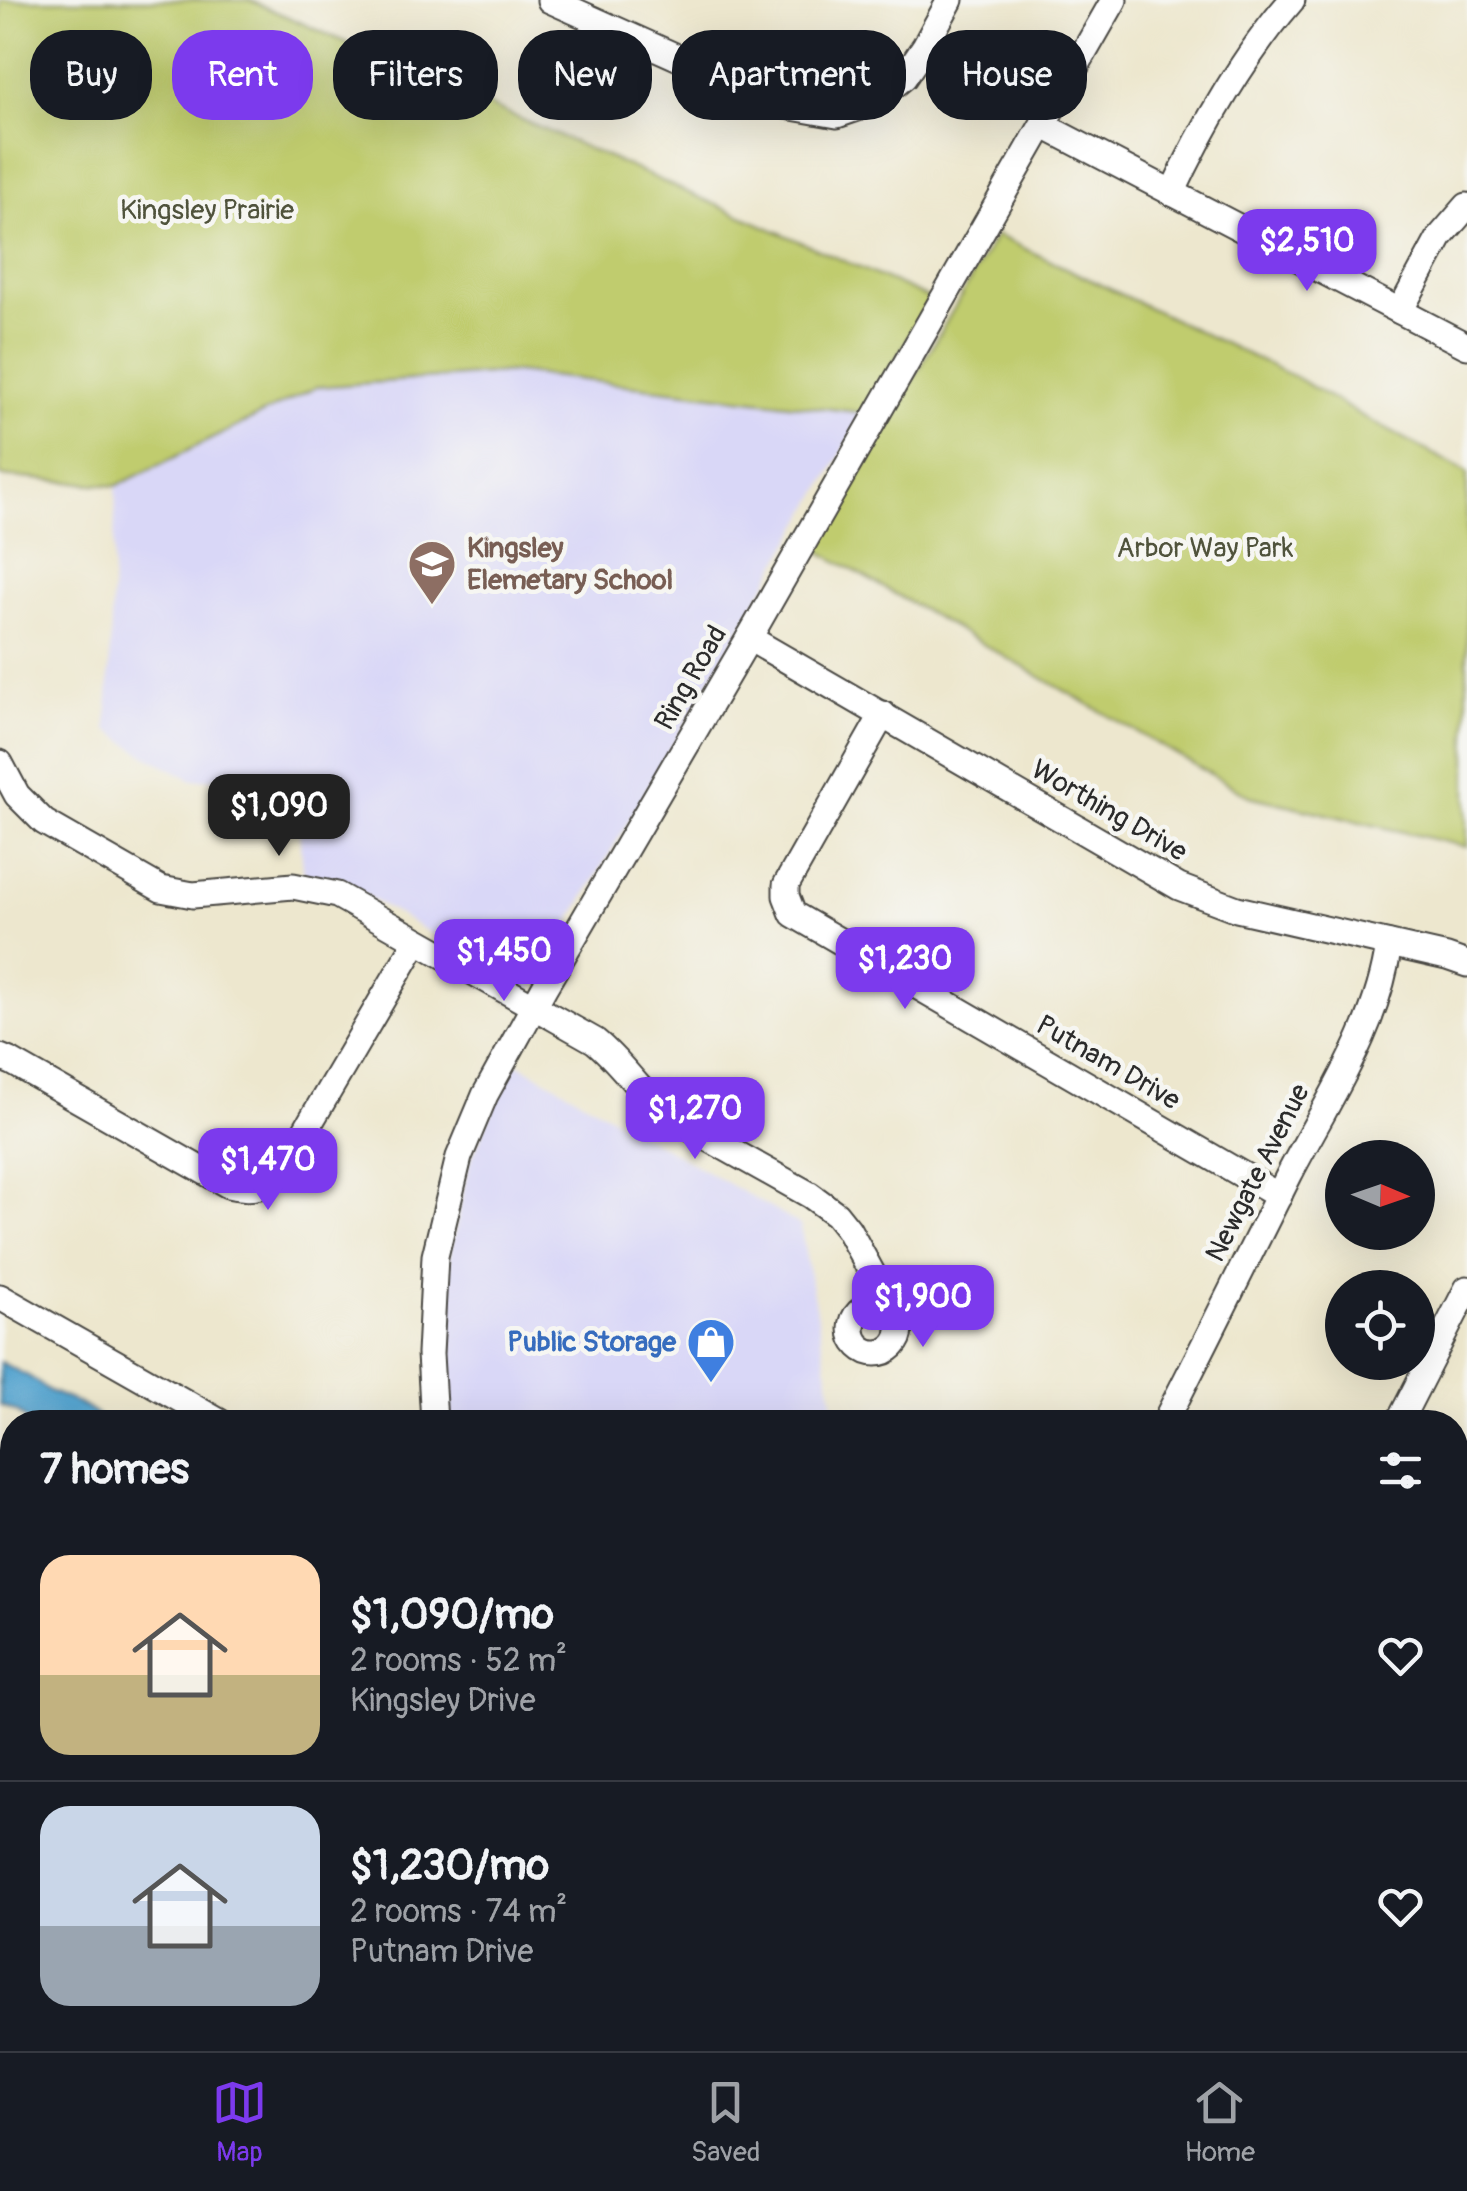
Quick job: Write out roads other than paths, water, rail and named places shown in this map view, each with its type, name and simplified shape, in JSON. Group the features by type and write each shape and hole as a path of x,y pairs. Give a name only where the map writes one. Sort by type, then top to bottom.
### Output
{"street":[{"path":"550,0 786,106 837,115 872,103 904,76 950,0"},
{"path":"1172,193 1264,32 1292,0"},
{"name":"Ring Road","path":"433,1410 430,1354 435,1256 459,1157 486,1095 1044,126 1102,5"},
{"path":"1044,126 1467,346"},
{"path":"1400,311 1440,238 1467,206"},
{"name":"Worthing Drive","path":"750,638 1179,887 1237,908 1467,964"},
{"name":"Putnam Drive","path":"883,714 786,885 793,914 1279,1196"},
{"path":"0,763 17,795 44,822 161,889 193,895 293,886 337,896 595,1041 667,1115 810,1195 836,1214 873,1275 872,1306"},
{"path":"0,1057 228,1185 252,1190 268,1184 284,1167 416,942"},
{"name":"Newgate Avenue","path":"1171,1410 1358,1044 1377,996 1389,944"},
{"path":"1405,1410 1467,1289"},
{"path":"0,1297 199,1410"}],"water":[{"path":"0,1362 89,1410 12,1410 0,1405"}],"place":[{"name":"Kingsley Elemetary School","path":"432,606"},
{"name":"Public Storage","path":"711,1384"}],"park label":[{"name":"Kingsley Prairie","path":"207,210"},
{"name":"Arbor Way Park","path":"1205,548"}]}
